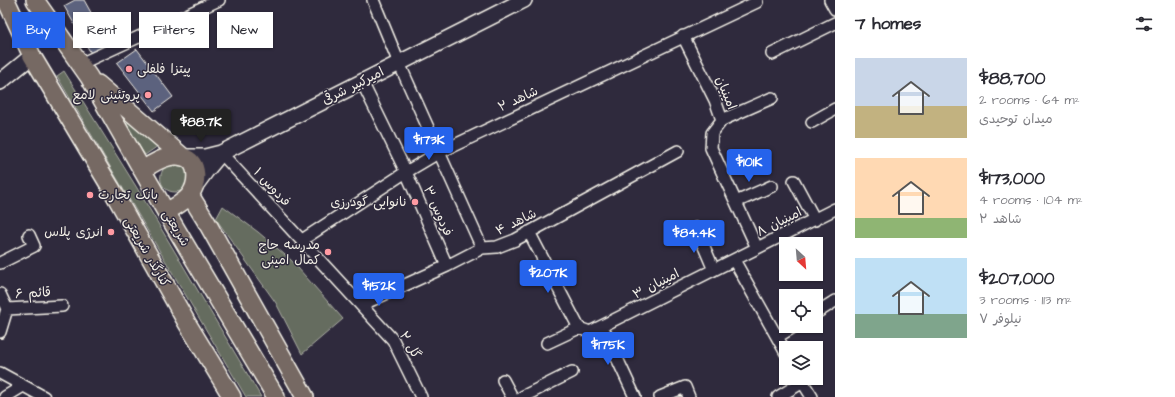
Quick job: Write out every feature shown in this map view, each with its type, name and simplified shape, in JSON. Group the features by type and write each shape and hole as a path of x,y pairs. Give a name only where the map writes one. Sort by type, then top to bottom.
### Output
{"main road":[{"name":"کنارگذر شریعتی","path":"6,0 32,56 107,182 187,323 232,397"},
{"name":"امیرکبیر شرقی","path":"192,191 221,153 524,0"},
{"name":"شریعتی","path":"38,1 84,70 276,397"},
{"path":"0,82 32,56"},
{"path":"84,70 183,157 192,163 196,172 196,182 192,191 179,204 166,212"},
{"path":"142,170 162,159 175,156 205,157 221,153"},
{"path":"192,191 206,221 305,397"}],"street":[{"path":"84,70 219,0"},
{"path":"373,0 438,153 482,248"},
{"path":"830,0 835,10"},
{"name":"شاهد ۲","path":"302,240 406,172 438,153 756,2"},
{"path":"772,54 835,23"},
{"name":"امینیان","path":"683,36 715,100 722,120 712,133 711,148 757,248"},
{"name":"فردوس ۳","path":"362,82 406,172 447,266"},
{"path":"722,120 772,98"},
{"path":"812,122 835,109"},
{"name":"شاهد ۴","path":"361,305 447,266 482,248 497,247 515,240 678,151"},
{"name":"فردوس ۱","path":"221,153 302,240"},
{"path":"794,181 815,220"},
{"path":"736,202 772,186"},
{"name":"امینیان ۸","path":"734,260 835,209"},
{"path":"696,228 714,270"},
{"path":"529,232 579,328 547,343"},
{"path":"0,263 34,246 29,235"},
{"name":"گل ۲","path":"302,240 393,340 421,397"},
{"path":"734,260 779,341"},
{"name":"امینیان ۳","path":"579,328 590,332 734,260"},
{"path":"0,294 7,309 0,332"},
{"path":"823,309 835,301"},
{"name":"قائم ۶","path":"7,309 62,306"},
{"path":"602,326 635,397"},
{"path":"777,337 784,333"},
{"path":"522,397 572,372"},
{"path":"0,373 44,397"},
{"path":"504,380 512,397"},
{"path":"778,397 795,385"},
{"path":"805,385 812,397"},
{"path":"5,397 23,386"},
{"path":"660,397 685,387 689,397"}],"green space":[{"path":"64,71 137,188 261,397 246,397 57,76"},
{"path":"117,112 165,146 158,146 145,155"},
{"path":"168,164 182,164 190,171 185,189 178,192 172,192 163,186 161,175"},
{"path":"223,206 258,232 291,260 343,319 302,354 276,303 216,219"}],"building":[{"path":"75,0 84,0 91,12 73,12 73,22 64,6"},
{"path":"88,48 104,48 92,55"},
{"path":"137,49 173,97 154,111 117,63"}],"place":[{"name":"پیتزا فلفلی","path":"129,69"},
{"name":"پروتئینی لامع","path":"148,95"},
{"name":"بانک تجارت","path":"90,195"},
{"name":"نانوایی گودرزی","path":"415,202"},
{"name":"انرژی پلاس","path":"111,232"},
{"name":"مدرسه حاج کمال امینی","path":"328,252"}]}
